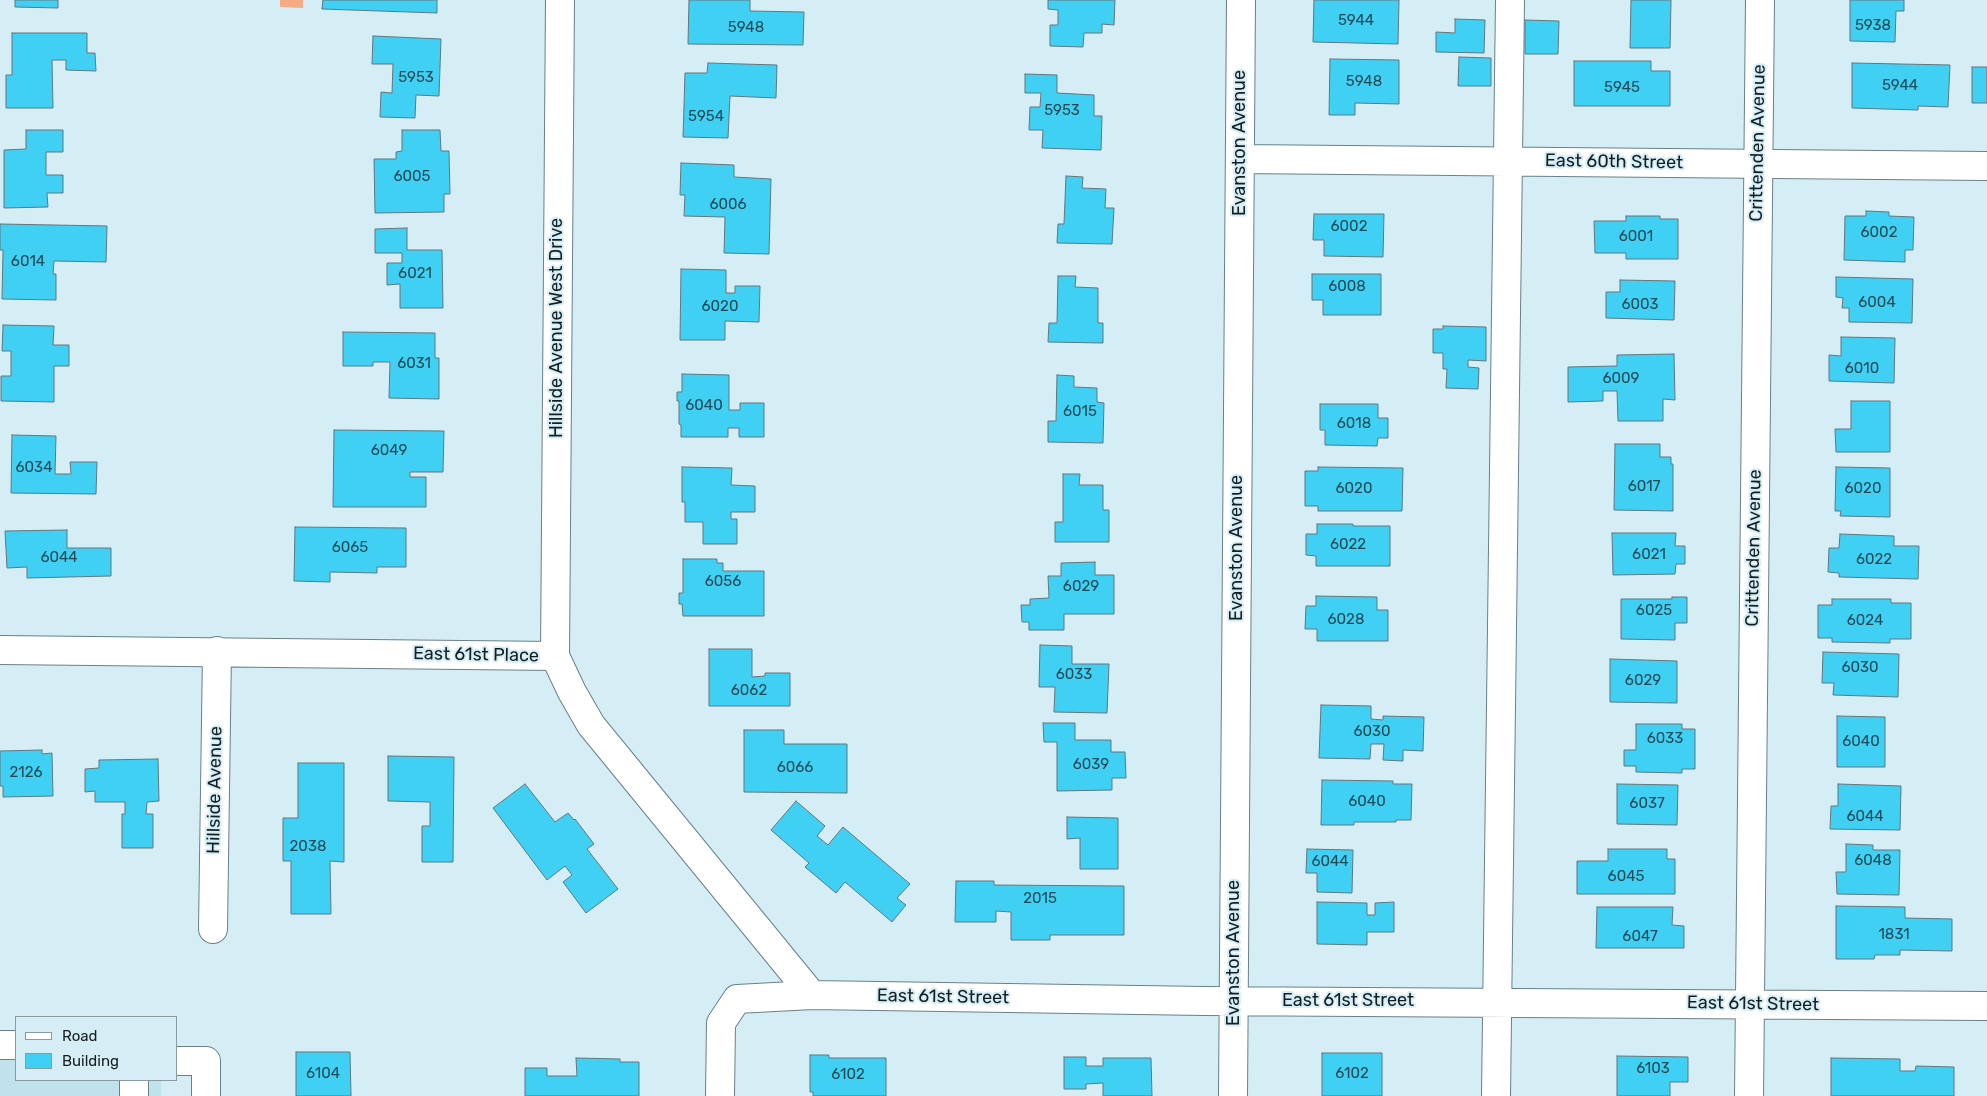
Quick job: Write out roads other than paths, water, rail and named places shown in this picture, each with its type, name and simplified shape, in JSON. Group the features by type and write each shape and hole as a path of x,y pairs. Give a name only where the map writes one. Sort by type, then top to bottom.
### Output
{"street":[{"name":"Hillside Avenue West Drive","path":"555,656 560,0"},
{"name":"Evanston Avenue","path":"1233,1096 1241,0"},
{"path":"1496,1096 1510,0"},
{"name":"Crittenden Avenue","path":"1749,1096 1760,0"},
{"name":"East 60th Street","path":"1240,159 1508,160 1987,166"},
{"name":"East 61st Place","path":"0,650 555,656 572,692 591,725 812,995"},
{"name":"Hillside Avenue","path":"214,929 217,651"},
{"name":"East 61st Street","path":"720,1096 721,1023 737,999 812,995 1987,1006"},
{"path":"0,1045 15,1045"},
{"path":"178,1061 206,1062 206,1096"},
{"path":"134,1081 134,1096"}]}
